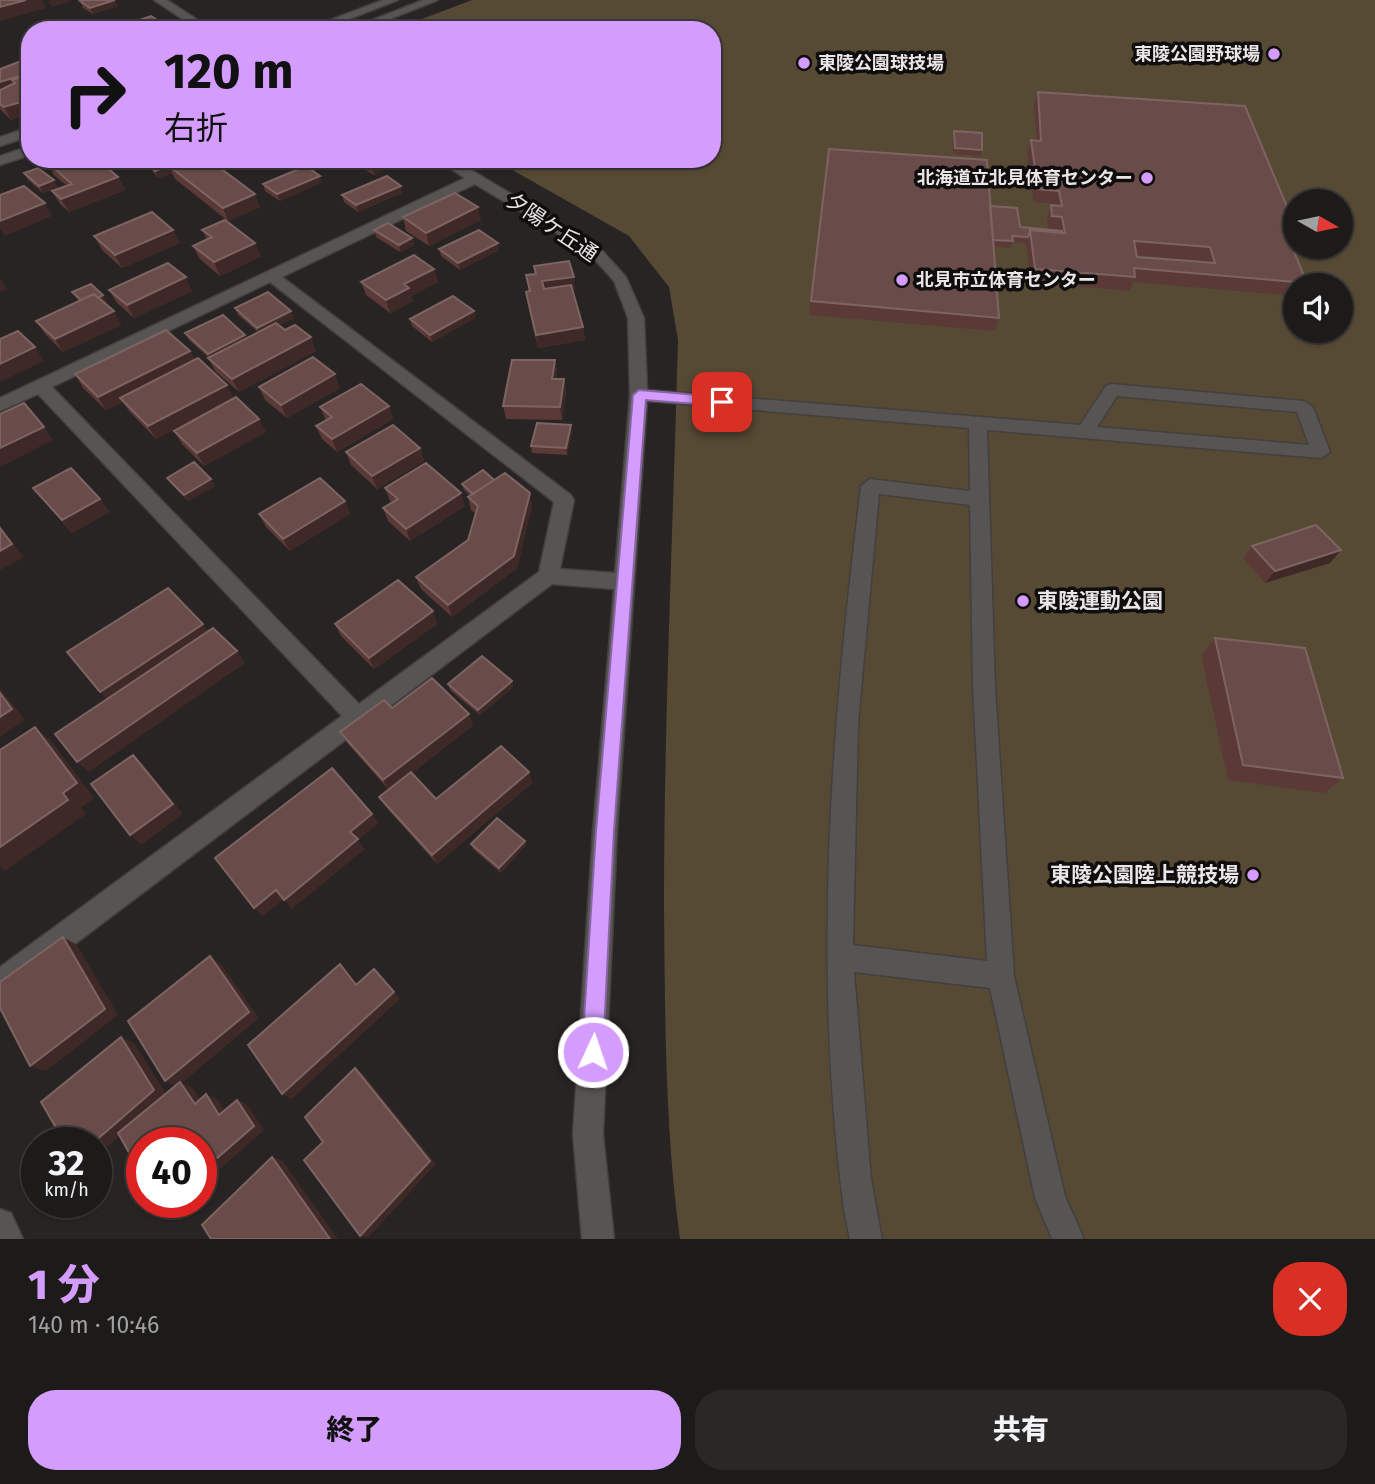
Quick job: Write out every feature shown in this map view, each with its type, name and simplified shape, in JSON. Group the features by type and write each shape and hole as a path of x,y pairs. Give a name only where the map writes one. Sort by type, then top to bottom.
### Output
{"street":[{"path":"159,0 193,21"},
{"path":"335,21 393,0"},
{"path":"377,21 433,0"},
{"path":"0,142 21,134"},
{"path":"0,161 21,153"},
{"name":"夕陽ケ丘通","path":"459,168 593,249 621,280 636,318 639,395 605,831 588,1134 598,1239"},
{"path":"0,405 269,274 476,178"},
{"path":"0,982 548,576 565,500 269,274"},
{"path":"40,385 358,718"},
{"path":"639,395 1321,452 1304,407 1112,390 1085,432"},
{"path":"978,422 984,687 1001,976 1050,1198 1069,1239"},
{"path":"866,1239 847,1091 838,957 837,892 846,721 870,486 978,499"},
{"path":"548,576 625,582"},
{"path":"838,957 1001,976"},
{"path":"0,1224 8,1239"}],"shaded area":[{"name":"東陵運動公園","path":"472,0 1375,0 1375,1239 680,1239 669,1115 664,906 665,765 678,340 669,287 629,236 509,168 721,168 721,21 417,21"}],"building":[{"path":"0,0 26,0 0,7"},
{"path":"115,0 90,8 80,1"},
{"path":"151,16 159,21 136,21"},
{"path":"21,61 21,76 0,82 0,69"},
{"path":"21,77 21,102 4,107 0,104 0,90 15,83 12,80"},
{"name":"北海道立北見体育センター","path":"1038,92 1245,106 1283,197 1283,259 1297,259 1303,273 1283,273 1283,281 1134,268 1135,277 1035,269 1030,230 1065,233 1062,217 1052,216 1051,205 1062,206 1059,191 1038,189 1031,140 1041,141","holes":["1134,241 1210,247 1215,263 1137,257"]},
{"path":"954,131 982,133 982,150 955,148"},
{"name":"北見市立体育センター","path":"829,149 987,160 999,318 811,301"},
{"path":"38,168 54,180 39,186 24,173"},
{"path":"54,168 108,168 118,177 61,199 52,191 72,184"},
{"path":"172,168 220,168 255,194 223,208"},
{"path":"301,168 309,168 320,176 277,194 263,184"},
{"path":"387,176 401,186 356,205 342,195"},
{"path":"24,186 45,203 0,221 0,195"},
{"path":"455,193 478,207 426,233 403,217"},
{"path":"990,206 1017,208 1020,227 1062,233 1030,230 1028,237 1012,236 1013,241 993,240"},
{"path":"152,212 173,230 115,255 94,236"},
{"path":"225,220 255,243 214,262 193,246 212,237 202,230"},
{"path":"388,223 412,238 399,245 374,230"},
{"path":"479,230 498,243 458,263 439,249"},
{"path":"414,255 434,269 404,284 409,288 386,300 361,282"},
{"path":"569,261 574,277 542,281 544,289 571,285 583,327 536,335 526,292 530,291 526,275 536,274 534,266"},
{"path":"168,263 186,277 127,305 109,290"},
{"path":"91,284 103,295 98,298 94,294 81,300 72,292"},
{"path":"268,292 291,311 257,328 235,308"},
{"path":"94,294 114,311 55,339 36,321"},
{"path":"453,296 474,311 430,335 410,319"},
{"path":"223,315 245,335 208,354 185,333"},
{"path":"276,323 285,330 295,325 311,337 232,379 208,358"},
{"path":"166,330 190,351 98,397 75,374"},
{"path":"18,331 35,347 0,364 0,339"},
{"path":"313,357 335,374 281,405 259,387"},
{"path":"198,358 227,385 148,426 120,398"},
{"path":"512,360 555,360 552,379 564,379 560,407 503,406"},
{"path":"361,384 389,406 332,439 316,426 332,417 320,407"},
{"path":"236,397 259,419 197,453 174,431"},
{"path":"24,403 44,427 0,448 0,414"},
{"path":"537,423 571,425 566,448 531,446"},
{"path":"393,425 420,448 372,476 346,452"},
{"path":"194,462 211,479 184,495 167,478"},
{"path":"426,463 461,493 406,529 383,508 398,499 385,488"},
{"path":"71,468 100,499 62,520 33,488"},
{"path":"483,470 494,480 473,494 462,484"},
{"path":"505,473 530,493 514,556 448,605 416,577 468,540 478,506 468,497"},
{"path":"320,478 345,501 283,539 259,514"},
{"path":"1316,525 1341,550 1275,571 1252,546"},
{"path":"0,528 12,544 0,551"},
{"path":"398,580 433,611 369,658 335,624"},
{"path":"168,588 203,624 100,692 67,652"},
{"path":"213,628 237,651 77,762 55,734"},
{"path":"1215,638 1305,648 1343,778 1243,765"},
{"path":"482,656 512,681 478,710 448,684"},
{"path":"432,678 469,714 383,780 340,732 384,700 392,708"},
{"path":"0,693 12,709 0,717"},
{"path":"35,727 77,783 63,793 68,800 0,847 0,750"},
{"path":"501,746 529,772 432,855 379,797 411,772 436,799"},
{"path":"133,755 173,804 130,835 91,784"},
{"path":"332,768 372,814 350,832 358,839 284,900 276,890 254,908 215,858"},
{"path":"497,818 525,841 499,868 471,844"},
{"path":"63,937 105,1009 30,1066 0,1008 0,982"},
{"path":"210,956 249,1012 165,1081 128,1021"},
{"path":"340,964 356,985 374,969 394,992 282,1094 248,1045"},
{"path":"121,1037 154,1090 111,1127 56,1127 41,1102"},
{"path":"355,1068 430,1161 360,1236 304,1160 323,1142 305,1117"},
{"path":"180,1082 195,1104 206,1094 219,1115 237,1100 254,1126 217,1158 217,1127 126,1127 126,1147 118,1133"},
{"path":"272,1157 330,1239 211,1239 202,1225 209,1218 217,1218 217,1210"}],"place":[{"name":"東陵公園野球場","path":"1274,54"},
{"name":"東陵公園球技場","path":"804,63"},
{"name":"北海道立北見体育センター","path":"1147,178"},
{"name":"北見市立体育センター","path":"902,280"},
{"name":"東陵運動公園","path":"1023,601"},
{"name":"東陵公園陸上競技場","path":"1253,875"}],"route":[{"path":"593,1052 605,831 639,395 722,402"}]}
